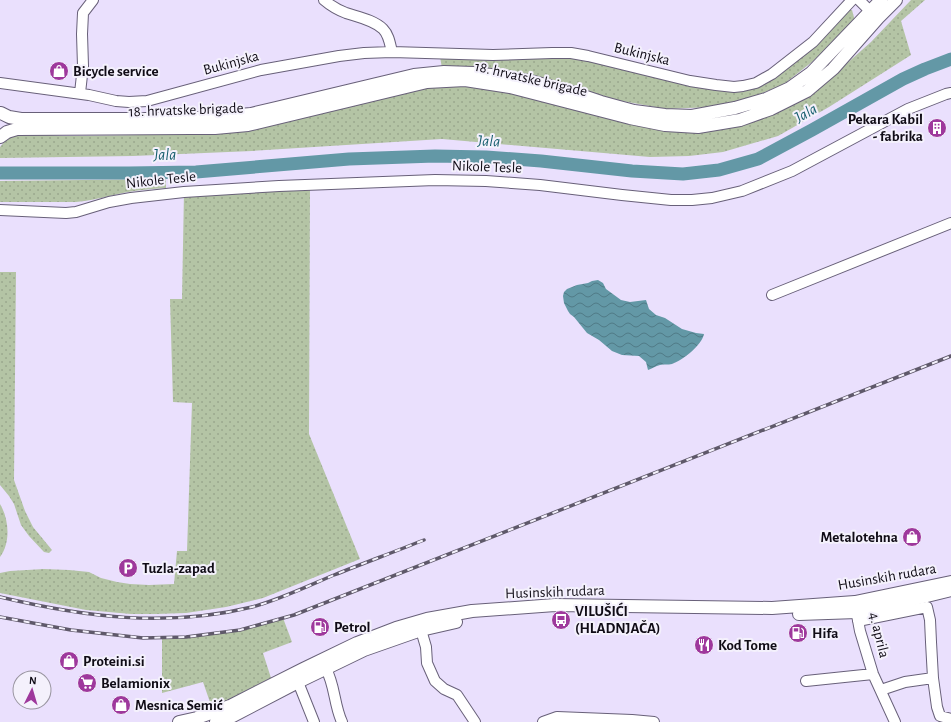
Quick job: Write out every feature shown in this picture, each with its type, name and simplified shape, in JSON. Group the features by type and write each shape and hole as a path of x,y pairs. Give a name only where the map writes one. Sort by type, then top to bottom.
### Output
{"main road":[{"name":"18. hrvatske brigade","path":"0,138 7,132 17,129 215,128 248,124 427,82 465,80 510,87 630,118 665,125 698,126 740,120 771,109 807,91 833,70 874,14 881,0"},
{"name":"18. hrvatske brigade","path":"0,113 9,117 20,119 170,119 217,117 251,114 414,75 444,72 473,72 534,82 634,111 665,115 692,116 735,108 766,99 790,88 811,73 874,14 896,0"},
{"path":"0,113 4,121 0,138"},
{"name":"Husinskih rudara","path":"180,722 197,718 230,706 357,643 396,628 427,619 472,611 555,605 772,608 857,612 951,582"},
{"name":"Husinskih rudara","path":"216,722 229,718 364,650 421,630 472,618 557,613 772,616 857,612 951,590"}],"street":[{"path":"80,93 83,66 83,13 92,0"},
{"path":"324,0 331,6 373,22 383,29 390,41 392,52"},
{"name":"Bukinjska","path":"0,83 89,94 116,101 146,101 268,68 339,56 392,52 493,55 571,53 690,81 734,87 756,82 772,74 812,42 852,0"},
{"path":"860,0 874,14"},
{"name":"Nikole Tesle","path":"0,210 66,213 76,212 109,202 131,198 184,192 279,186 435,180 486,181 540,185 672,200 712,198 742,191 792,171 908,109 951,93"},
{"path":"772,295 951,223"},
{"name":"Husinskih rudara","path":"857,612 927,607 930,620 933,678 937,707 940,716 951,718"},
{"name":"4. aprila","path":"857,612 873,674 895,722"},
{"path":"421,630 426,647 427,663 435,681 457,695 475,722"},
{"path":"326,669 330,675 342,722"},
{"name":"4. aprila","path":"806,681 873,674"},
{"path":"881,690 905,682 933,678"},
{"path":"298,682 314,722"},
{"path":"543,722 557,717 654,722"}],"shaded area":[{"path":"911,0 925,0 901,21 911,55 829,107 778,136 723,152 689,156 650,157 442,139 252,151 133,156 0,158 0,147 6,140 13,135 22,133 63,136 218,134 427,86 462,83 728,126 827,81 871,42"},
{"path":"849,10 852,10 855,21 812,62 784,84 748,99 713,107 666,109 622,101 567,86 442,68 440,57 560,56 585,60 704,88 756,86"},
{"path":"166,179 166,188 131,192 80,202 0,202 0,181"},
{"path":"310,185 309,434 360,559 263,598 226,607 186,613 131,614 86,610 0,593 0,573 44,569 89,572 101,578 130,584 174,584 177,551 187,551 192,403 173,402 170,299 182,299 184,192"},
{"path":"0,272 16,272 14,480 25,511 33,527 52,550 49,553 44,552 21,525 14,504 0,485"},
{"path":"0,504 5,516 8,530 4,551 0,557"},
{"path":"283,618 292,642 263,653 271,678 212,708 203,682 162,693 162,637 186,637 240,630"}],"water":[{"path":"598,280 603,283 606,289 621,300 630,302 646,300 649,309 656,315 665,318 682,329 704,334 703,338 691,352 681,359 672,364 660,365 648,370 646,362 639,356 622,355 612,351 599,340 587,333 570,314 564,303 563,296 567,289"}],"waterway":[{"name":"Jala","path":"0,173 196,172 349,159 435,156 486,157 541,161 632,171 683,174 719,170 758,159 903,79 951,59"}],"railway":[{"path":"0,617 71,630 143,638 186,637 240,630 294,615 951,356"},
{"path":"0,597 63,610 125,617 188,617 220,613 252,607 273,601 334,575 424,540"}],"place":[{"name":"Bicycle service","path":"59,71"},
{"name":"Pekara Kabil - fabrika","path":"937,128"},
{"name":"Metalotehna","path":"912,537"},
{"name":"Tuzla-zapad","path":"128,568"},
{"name":"VILUŠIĆI (HLADNJAČA)","path":"561,620"},
{"name":"Petrol","path":"320,627"},
{"name":"Hifa","path":"798,633"},
{"name":"Kod Tome","path":"704,645"},
{"name":"Proteini.si","path":"69,661"},
{"name":"Belamionix","path":"87,683"},
{"name":"Mesnica Semić","path":"121,705"}]}
